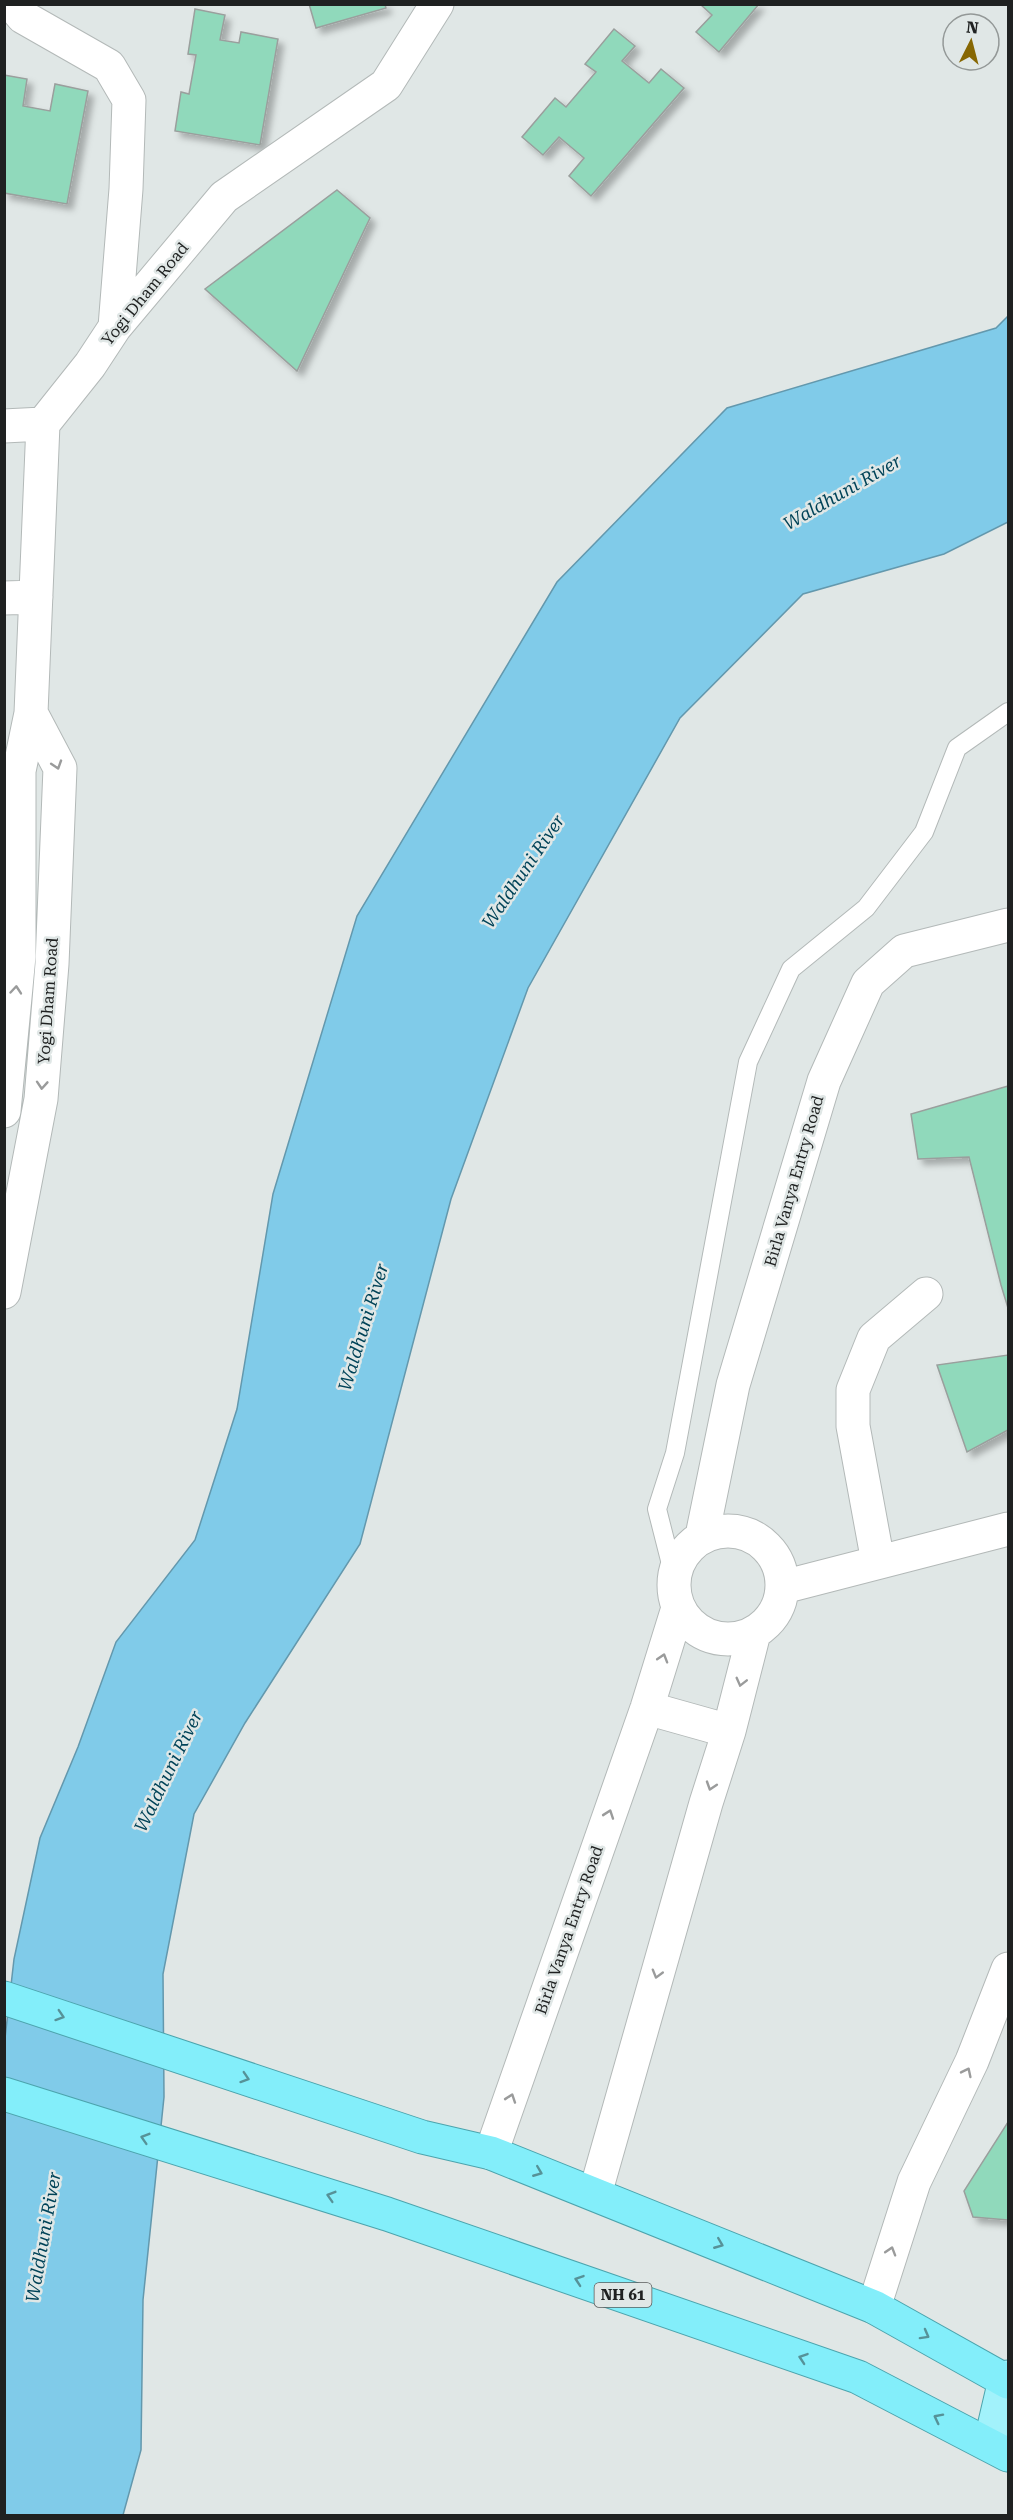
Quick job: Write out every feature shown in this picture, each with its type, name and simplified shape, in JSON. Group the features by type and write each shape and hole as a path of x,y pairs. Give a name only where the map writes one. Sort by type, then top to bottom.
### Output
{"highway":[{"path":"4,1998 422,2136 491,2153 874,2307 1007,2379"},
{"name":"NH 61","path":"4,2094 387,2214 858,2377 999,2450"}],"main road":[{"path":"999,2450 1007,2379"}],"street":[{"path":"12,4 22,17 109,66 129,100 126,189 115,327"},
{"name":"Yogi Dham Road","path":"4,1111 19,956 20,771 31,713 43,424 90,365 115,327 225,197 386,86 437,4"},
{"path":"4,426 43,424"},
{"path":"4,598 36,597"},
{"name":"Yogi Dham Road","path":"4,1292 41,1099 52,953 60,768 31,713"},
{"name":"Birla Vanya Entry Road","path":"702,1536 733,1385 824,1081 868,983 904,951 1008,925"},
{"path":"878,1562 853,1426 853,1390 874,1338 926,1294"},
{"path":"783,1587 1008,1529"},
{"path":"720,1531 739,1532 757,1539 771,1551 780,1568 783,1587 779,1605 769,1621 754,1633 736,1639 717,1638 700,1633 687,1622 678,1608 673,1592 674,1576 679,1559 689,1546 702,1536 720,1531"},
{"name":"Birla Vanya Entry Road","path":"491,2153 647,1708 678,1608"},
{"path":"595,2194 702,1814 729,1731 754,1633"},
{"path":"647,1708 729,1731"},
{"path":"874,2307 914,2182 972,2061 1008,1969"}],"lane":[{"path":"674,1576 657,1509 675,1453 748,1062 791,969 866,908 924,832 957,748 1008,712"}],"water":[{"name":"Waldhuni River","path":"1008,316 1008,522 944,554 803,594 680,718 528,988 451,1199 360,1544 245,1723 194,1814 163,1974 164,2097 143,2300 141,2450 123,2515 5,2516 4,2047 14,1959 40,1838 78,1747 116,1642 195,1540 237,1409 273,1194 357,916 557,582 727,408 996,328"}],"building":[{"path":"309,4 385,4 386,8 316,28"},
{"path":"700,4 759,4 719,52 696,32 712,15"},
{"path":"195,9 225,15 220,40 239,43 241,32 278,39 260,145 175,131 181,92 189,94 196,55 188,54"},
{"path":"614,29 635,46 622,61 649,83 661,69 684,88 591,196 569,176 584,158 559,137 543,155 522,137 555,98 566,107 596,72 585,64"},
{"path":"4,75 27,79 23,106 50,111 55,84 88,91 67,204 4,193"},
{"path":"337,190 370,218 297,371 205,289"},
{"path":"1008,1086 1008,1308 969,1157 918,1159 911,1114"},
{"path":"1008,1355 1008,1430 967,1452 937,1365"},
{"path":"1008,2122 1008,2220 973,2217 964,2191"}]}
